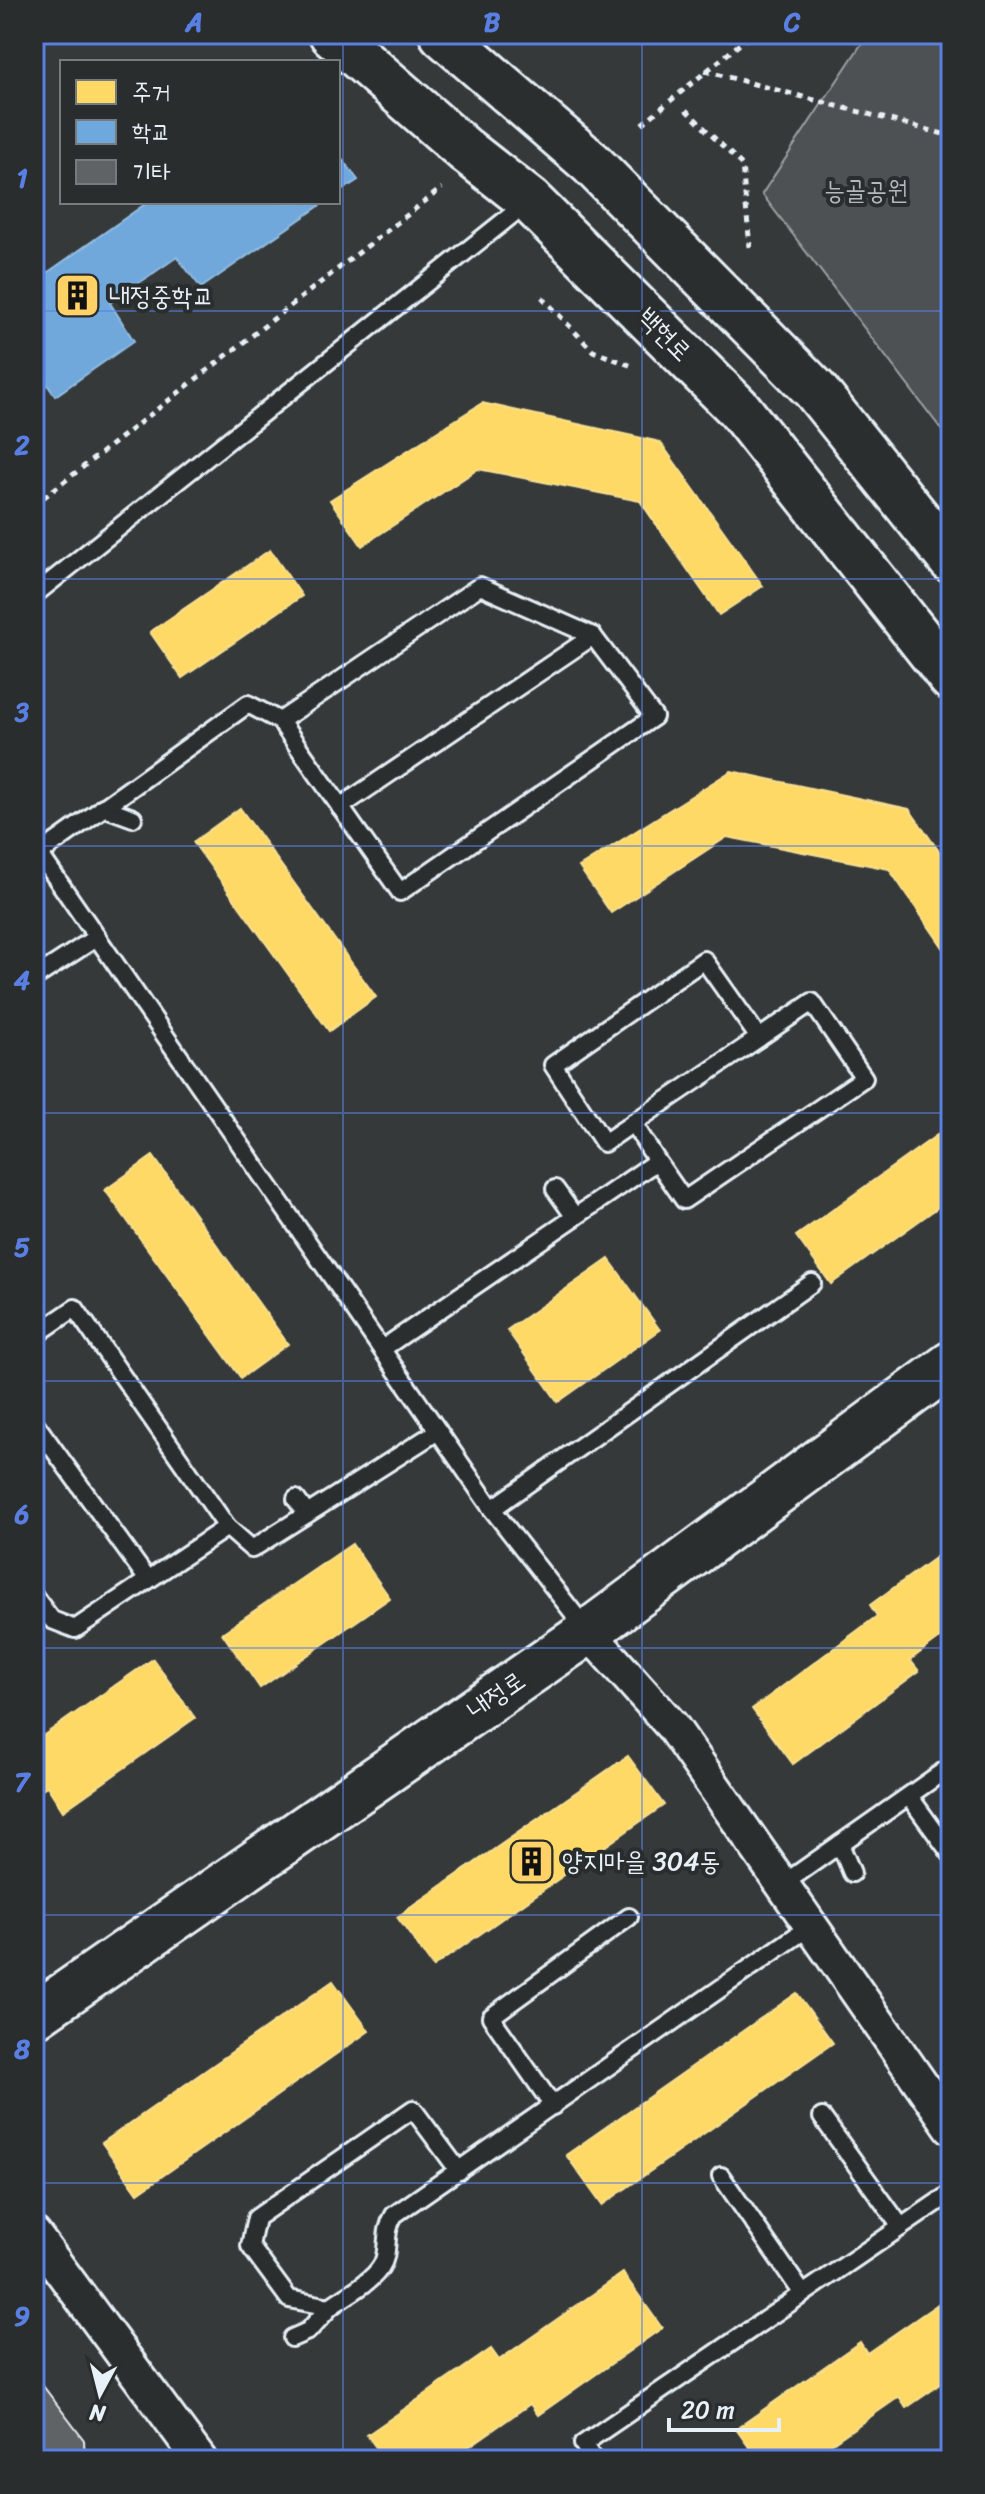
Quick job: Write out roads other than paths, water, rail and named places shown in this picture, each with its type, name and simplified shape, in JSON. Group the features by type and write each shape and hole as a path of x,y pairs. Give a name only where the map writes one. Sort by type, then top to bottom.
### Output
{"main road":[{"name":"백현로","path":"332,34 465,150 530,201 739,409 951,678"},
{"path":"442,34 591,163 815,390 951,560"},
{"name":"내정로","path":"34,2016 588,1632 951,1364"}],"street":[{"path":"588,1632 672,1726 951,2127"},
{"path":"34,2234 200,2460"}],"lane":[{"path":"34,595 530,201"},
{"path":"280,721 480,586 593,636 654,717 400,892 280,721 248,704 103,807 36,850 492,1509 588,1632"},
{"path":"340,807 593,636"},
{"path":"103,807 133,818"},
{"path":"34,978 97,937"},
{"path":"633,1123 684,1200 864,1078 812,1002 759,1038 633,1123 604,1143 553,1065 704,960 759,1038"},
{"path":"382,1349 657,1161"},
{"path":"555,1189 575,1217"},
{"path":"492,1509 812,1283"},
{"path":"34,1336 75,1308 227,1527 252,1549 438,1431"},
{"path":"34,1422 148,1580"},
{"path":"296,1499 307,1514"},
{"path":"34,1596 52,1620 75,1629 227,1527"},
{"path":"783,1884 951,1766"},
{"path":"909,1796 951,1854"},
{"path":"840,1844 852,1873"},
{"path":"553,2106 491,2017 629,1917"},
{"path":"292,2338 308,2331 330,2307 371,2277 385,2261 386,2228 394,2215 812,1925"},
{"path":"330,2307 289,2299 250,2246 256,2218 413,2109 459,2171"},
{"path":"822,2117 901,2227"},
{"path":"721,2176 803,2294"},
{"path":"594,2460 583,2444 951,2193"}],"place":[{"name":"내정중학교","path":"78,296"},
{"name":"양지마을 304동","path":"531,1861"}],"park label":[{"name":"능골공원","path":"866,190"}]}
